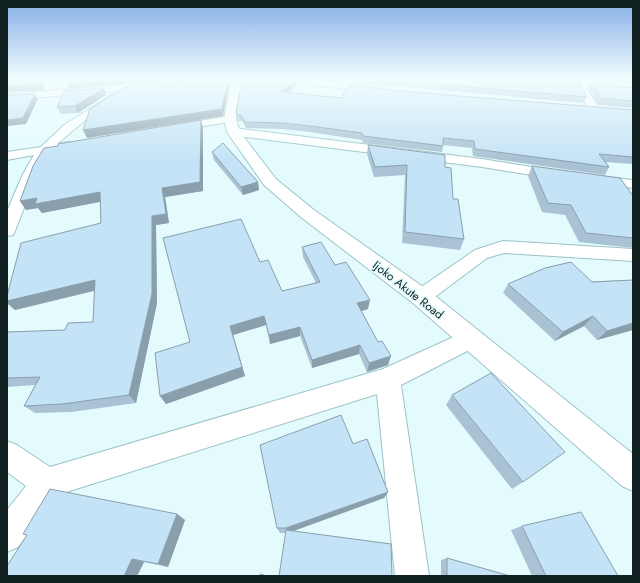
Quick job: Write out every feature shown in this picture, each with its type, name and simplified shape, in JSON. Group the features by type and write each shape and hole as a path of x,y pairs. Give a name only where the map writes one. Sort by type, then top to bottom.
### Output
{"main road":[{"path":"232,125 233,106"},
{"name":"Ijoko Akute Road","path":"232,125 270,182 308,214 421,298 633,475"}],"street":[{"path":"7,231 34,167 45,150 72,124 99,106"},
{"path":"578,108 598,109 596,106"},
{"path":"161,130 232,125 567,176"},
{"path":"7,156 83,144"},
{"path":"582,178 633,184"},
{"path":"421,298 481,254 503,247 633,255"},
{"path":"7,536 47,483 388,379 469,339"},
{"path":"388,379 412,576"},
{"path":"7,455 47,483"}],"building":[{"path":"7,106 29,106 23,118 7,120"},
{"path":"94,106 223,106 222,109 83,130 90,109"},
{"path":"237,106 586,106 633,110 633,157 599,154 609,167 475,149 474,141 443,138 443,146 363,136 362,133 310,126 282,123 245,122 241,115 237,115"},
{"path":"201,120 200,182 162,188 166,214 152,216 152,294 129,395 62,404 24,406 40,377 7,378 7,332 65,330 68,323 93,322 95,280 7,301 21,243 101,223 100,192 35,204 37,198 20,201 33,166 44,148 58,146 58,144"},
{"path":"223,143 258,182 241,187 212,152"},
{"path":"368,145 445,155 445,167 451,168 453,199 458,199 464,239 405,232 407,165 375,167"},
{"path":"532,166 620,178 633,196 633,238 586,233 571,205 548,203"},
{"path":"241,219 260,262 268,260 282,291 320,282 302,247 321,242 335,265 346,262 370,300 357,303 378,342 382,341 391,356 369,363 360,345 312,360 300,327 269,335 264,316 230,326 242,367 160,396 155,353 190,342 163,238"},
{"path":"571,262 592,282 633,280 633,323 607,331 593,316 563,332 508,284 545,268"},
{"path":"491,373 565,452 523,482 452,395"},
{"path":"341,415 353,444 367,439 388,492 286,528 277,528 260,445"},
{"path":"50,489 177,514 158,564 132,559 124,576 7,576 7,566 27,535 23,534"},
{"path":"581,512 618,576 546,576 522,526"},
{"path":"286,530 391,544 392,576 279,576"},
{"path":"447,558 510,576 447,576"}]}
